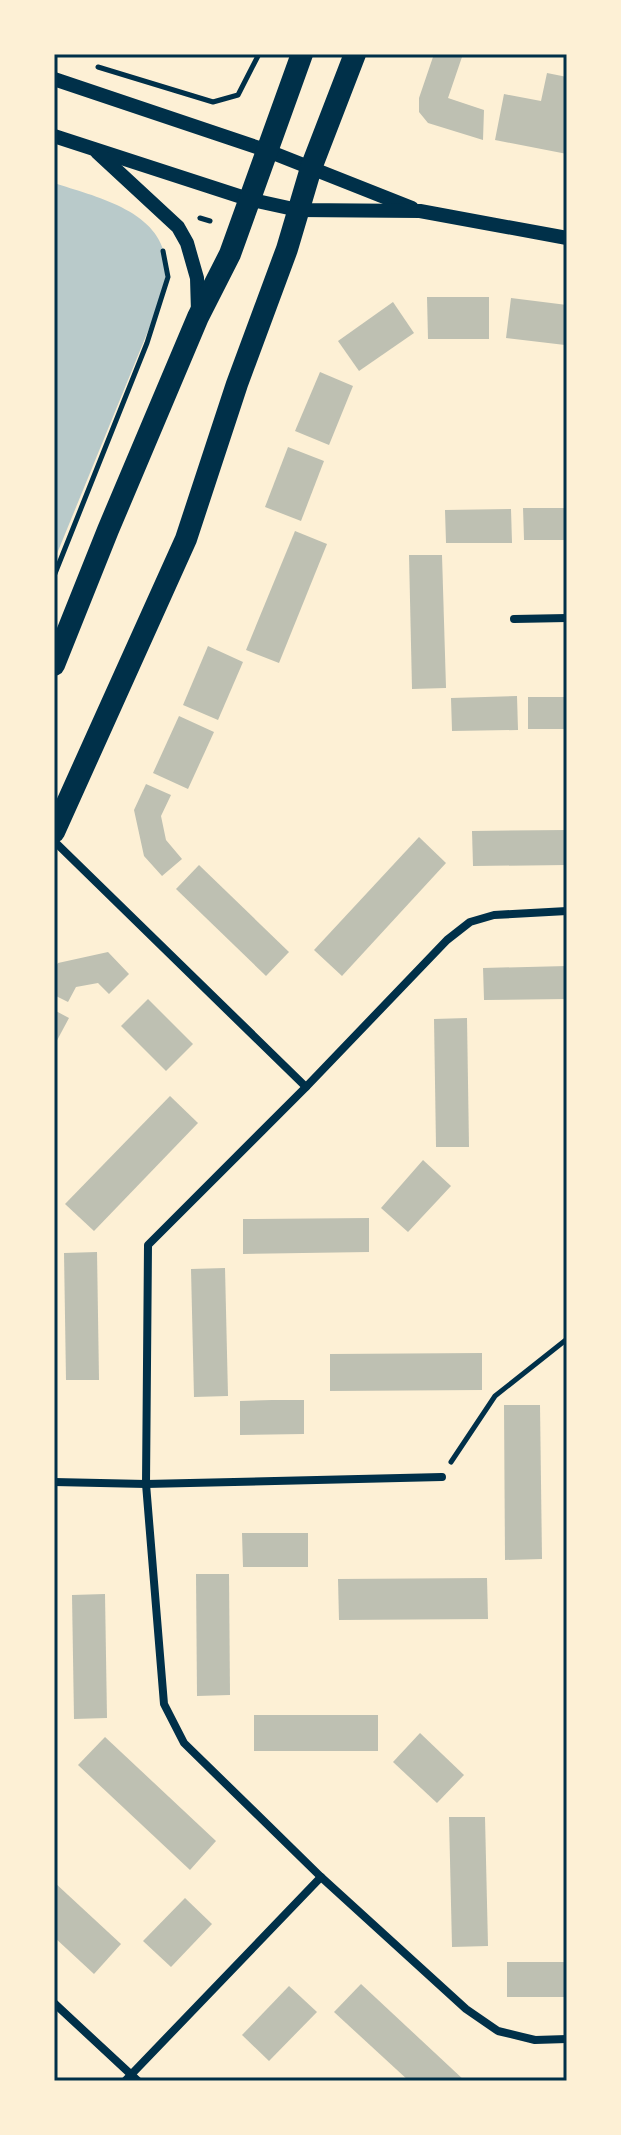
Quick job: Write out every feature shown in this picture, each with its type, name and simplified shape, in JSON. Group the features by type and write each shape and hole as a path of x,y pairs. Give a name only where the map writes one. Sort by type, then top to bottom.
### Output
{"highway":[{"path":"54,665 198,317 230,254 302,54"},
{"path":"54,832 186,539 237,384 287,249 311,168 355,54"}],"street":[{"path":"54,79 268,151 420,211"},
{"path":"54,136 248,199 298,210 420,211 567,238"},
{"path":"94,148 178,227 187,243 197,278 198,317"},
{"path":"514,619 567,618"},
{"path":"54,841 306,1087"},
{"path":"567,911 494,915 470,922 447,940 148,1245 146,1484 164,1704 184,1743 321,1877 466,2009 498,2031 535,2040 567,2039"},
{"path":"54,1482 146,1484 442,1477"},
{"path":"54,2003 131,2079 321,1877"}],"path":[{"path":"84,63 213,102 238,95 259,54"},
{"path":"201,209 197,218 210,221"},
{"path":"54,576 147,343 168,277 162,248"},
{"path":"442,1477 495,1396 567,1339"}],"shaded area":[{"path":"54,183 94,196 133,214 149,226 160,242 166,261 157,309 54,561"}],"building":[{"path":"434,54 463,54 448,98 484,110 483,140 428,123 419,112 419,98"},
{"path":"547,73 567,77 567,154 495,140 504,94 541,101"},
{"path":"427,297 489,297 489,339 428,339"},
{"path":"511,298 567,305 565,345 506,338"},
{"path":"393,302 414,333 359,371 338,341"},
{"path":"320,372 353,386 329,445 295,431"},
{"path":"288,447 324,461 301,521 265,507"},
{"path":"523,508 567,508 567,540 524,540"},
{"path":"511,509 512,543 446,543 445,510"},
{"path":"295,531 327,544 279,663 246,650"},
{"path":"409,555 442,555 446,688 412,689"},
{"path":"208,646 243,662 218,720 183,705"},
{"path":"517,696 518,730 452,731 451,698"},
{"path":"528,697 567,697 567,729 528,729"},
{"path":"179,716 214,732 188,789 153,773"},
{"path":"146,784 171,795 161,816 166,840 182,859 162,876 144,856 134,810"},
{"path":"567,830 567,865 473,866 472,831"},
{"path":"419,837 446,863 342,976 314,950"},
{"path":"199,865 289,952 266,976 176,889"},
{"path":"108,952 129,974 109,994 98,983 76,987 68,1002 54,995 54,970 58,963"},
{"path":"567,966 567,999 484,1000 483,968"},
{"path":"148,999 193,1044 166,1071 121,1026"},
{"path":"54,1010 69,1018 54,1046"},
{"path":"467,1018 469,1147 436,1147 434,1019"},
{"path":"170,1096 198,1123 94,1231 65,1204"},
{"path":"423,1160 451,1186 408,1232 381,1208"},
{"path":"369,1218 369,1252 243,1254 243,1219"},
{"path":"97,1252 99,1380 66,1380 64,1253"},
{"path":"225,1268 228,1396 194,1397 191,1269"},
{"path":"482,1353 482,1390 330,1391 330,1354"},
{"path":"304,1400 304,1434 240,1435 240,1401"},
{"path":"504,1405 540,1405 542,1559 505,1560"},
{"path":"242,1533 308,1533 308,1567 243,1567"},
{"path":"196,1574 229,1574 230,1695 197,1696"},
{"path":"487,1578 488,1619 339,1620 338,1579"},
{"path":"105,1594 107,1718 74,1719 72,1595"},
{"path":"254,1715 378,1715 378,1751 254,1751"},
{"path":"420,1733 464,1775 437,1803 393,1762"},
{"path":"105,1737 216,1841 190,1870 78,1765"},
{"path":"449,1817 485,1817 488,1946 452,1947"},
{"path":"54,1882 121,1944 94,1974 54,1937"},
{"path":"185,1898 212,1924 171,1967 143,1941"},
{"path":"507,1962 567,1962 567,1997 507,1997"},
{"path":"361,1984 465,2081 409,2081 334,2012"},
{"path":"289,1986 317,2012 269,2061 242,2035"}]}
